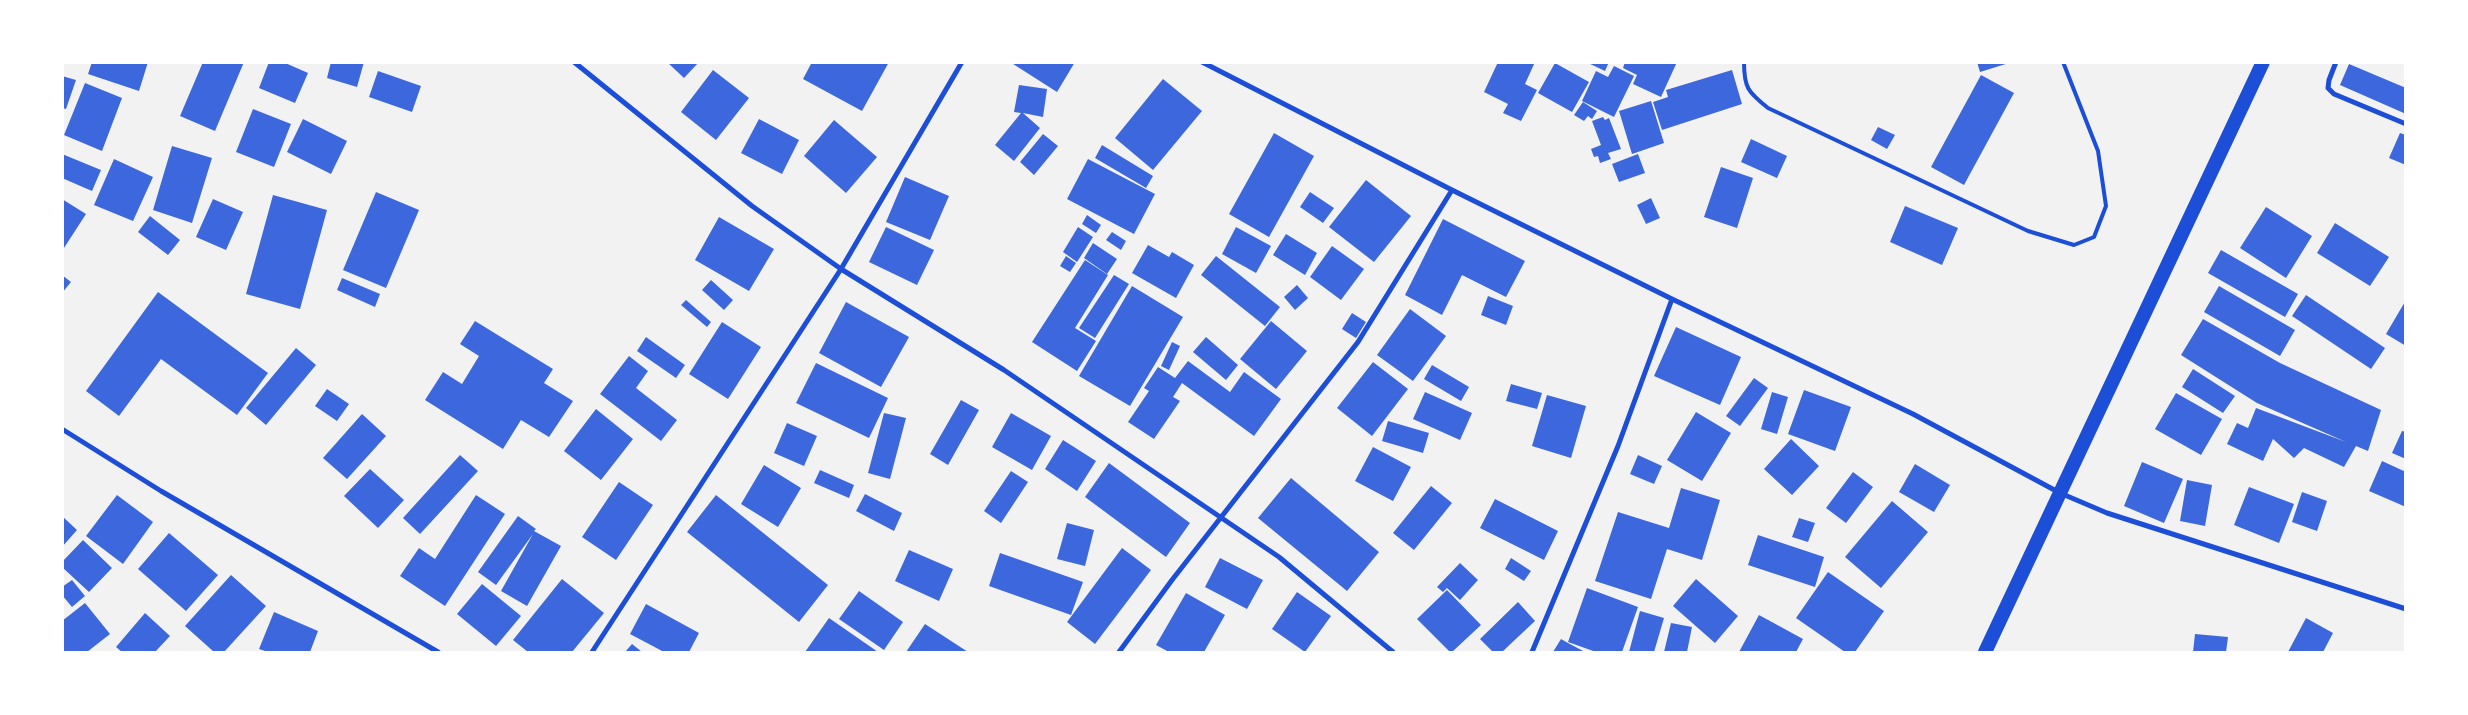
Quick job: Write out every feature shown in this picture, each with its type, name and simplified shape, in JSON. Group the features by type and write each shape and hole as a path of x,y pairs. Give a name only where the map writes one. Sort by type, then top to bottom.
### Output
{"highway":[{"path":"1985,652 2263,62"}],"street":[{"path":"574,62 752,206 841,269 1004,370 1279,557 1393,652"},
{"path":"592,652 841,269 962,62"},
{"path":"1202,62 1452,190 1672,299 1913,414 2060,493 2106,513 2406,609"},
{"path":"2336,62 2328,88 2334,94 2406,124"},
{"path":"1120,652 1358,342 1452,190"},
{"path":"1532,652 1618,446 1672,299"},
{"path":"62,429 161,491 438,652"}],"lane":[{"path":"1744,62 1744,81 1751,94 1768,108 2028,231 2074,245 2094,237 2106,206 2098,151 2063,62"}],"building":[{"path":"92,62 148,62 139,91 88,74"},
{"path":"203,62 244,62 215,131 180,116"},
{"path":"269,62 283,62 308,73 295,103 259,88"},
{"path":"331,62 364,62 357,87 327,78"},
{"path":"667,62 699,62 684,78"},
{"path":"812,62 889,62 862,111 803,79"},
{"path":"1010,62 1075,62 1057,92"},
{"path":"1498,62 1535,62 1525,84 1537,90 1521,121 1503,113 1508,104 1484,92"},
{"path":"1586,62 1609,62 1605,71"},
{"path":"1625,62 1677,62 1661,97 1633,84 1637,75 1623,68"},
{"path":"1977,62 2009,62 2009,63 1980,72"},
{"path":"1555,63 1589,82 1572,112 1538,93"},
{"path":"2349,64 2406,88 2406,114 2340,85"},
{"path":"1614,66 1634,76 1614,117 1582,101 1596,71 1608,77"},
{"path":"713,70 749,98 716,140 681,112"},
{"path":"1732,70 1742,104 1662,130 1653,102 1668,97 1666,90"},
{"path":"378,71 421,86 412,112 369,97"},
{"path":"1981,75 2014,93 1964,185 1931,167"},
{"path":"62,76 76,80 66,109 62,108"},
{"path":"1163,79 1202,111 1153,170 1115,138"},
{"path":"85,83 122,98 102,151 64,135"},
{"path":"1019,85 1047,89 1043,117 1023,113 1040,128 1014,161 995,145 1021,113 1014,112"},
{"path":"1651,101 1664,143 1632,154 1619,111"},
{"path":"1583,102 1597,111 1592,119 1588,116 1584,121 1574,115"},
{"path":"253,109 291,124 274,167 236,152"},
{"path":"1603,117 1605,120 1609,118 1621,149 1608,153 1611,159 1600,163 1598,156 1594,157 1591,149 1601,145 1592,121"},
{"path":"303,119 347,141 331,174 287,152"},
{"path":"759,119 799,140 782,174 741,153"},
{"path":"834,120 877,157 846,193 804,156"},
{"path":"1878,127 1895,135 1887,149 1871,140"},
{"path":"1274,133 1314,156 1269,237 1229,214"},
{"path":"2400,133 2406,135 2406,165 2389,158"},
{"path":"1043,134 1058,146 1034,175 1020,162"},
{"path":"1751,139 1787,156 1777,178 1741,162"},
{"path":"1102,145 1153,176 1146,188 1095,158"},
{"path":"172,146 212,158 192,223 153,210"},
{"path":"62,154 101,170 92,191 62,178"},
{"path":"1638,154 1645,173 1619,182 1612,164"},
{"path":"114,159 153,177 133,221 94,205"},
{"path":"1088,159 1155,194 1134,234 1067,199"},
{"path":"1721,167 1753,178 1737,228 1704,217"},
{"path":"905,177 949,196 930,240 886,222"},
{"path":"1366,180 1411,216 1374,262 1329,227"},
{"path":"376,192 419,210 386,288 343,270"},
{"path":"1310,192 1334,208 1323,223 1300,207"},
{"path":"273,195 327,210 300,309 246,294"},
{"path":"1651,198 1660,218 1646,224 1637,205"},
{"path":"62,199 86,214 62,251"},
{"path":"213,199 243,212 226,250 196,237"},
{"path":"1905,206 1958,228 1942,265 1890,242"},
{"path":"2266,207 2312,236 2286,278 2240,248"},
{"path":"1087,215 1101,225 1096,233 1082,224"},
{"path":"150,216 180,240 168,255 138,232"},
{"path":"719,217 774,249 749,291 695,260"},
{"path":"1443,219 1525,261 1506,297 1462,275 1442,315 1405,295"},
{"path":"2335,223 2389,257 2370,286 2317,253"},
{"path":"886,227 934,250 917,285 869,262"},
{"path":"1078,227 1093,237 1077,262 1063,252"},
{"path":"1236,227 1271,246 1256,273 1222,254"},
{"path":"1112,232 1126,241 1121,250 1106,240"},
{"path":"1286,234 1317,253 1305,275 1273,255"},
{"path":"1093,243 1117,259 1107,274 1084,258"},
{"path":"1148,245 1169,257 1172,252 1194,265 1176,298 1132,273"},
{"path":"1332,246 1364,269 1341,300 1310,277"},
{"path":"2221,250 2298,294 2285,317 2208,273"},
{"path":"1066,256 1076,263 1070,272 1060,266"},
{"path":"1216,256 1280,307 1265,326 1201,275"},
{"path":"1085,260 1108,275 1075,328 1096,341 1077,371 1032,342"},
{"path":"62,275 71,282 62,293"},
{"path":"1114,275 1129,284 1095,338 1079,328"},
{"path":"342,278 380,294 375,307 337,290"},
{"path":"711,280 733,300 724,310 702,290"},
{"path":"1297,285 1308,298 1295,310 1284,297"},
{"path":"1132,286 1183,317 1130,406 1079,376"},
{"path":"2219,286 2295,330 2280,356 2204,312"},
{"path":"158,292 268,373 237,415 161,359 119,416 86,391"},
{"path":"2306,295 2385,348 2371,369 2292,316"},
{"path":"1488,296 1513,306 1506,325 1481,315"},
{"path":"686,300 711,322 707,327 681,305"},
{"path":"2406,300 2406,346 2386,334"},
{"path":"846,302 909,337 881,387 819,353"},
{"path":"1410,309 1446,336 1413,381 1377,355"},
{"path":"1352,313 1366,322 1356,338 1342,329"},
{"path":"2203,319 2280,363 2381,410 2368,451 2356,446 2344,467 2304,448 2294,458 2273,439 2263,461 2227,444 2237,423 2248,428 2256,408 2346,442 2257,403 2181,355"},
{"path":"475,321 553,369 544,383 573,401 549,437 521,420 503,449 425,400 443,372 462,384 479,356 460,344"},
{"path":"1271,321 1307,351 1276,389 1240,359"},
{"path":"722,322 761,347 728,399 689,374"},
{"path":"1676,327 1741,357 1720,405 1654,376"},
{"path":"646,337 685,365 676,378 637,351"},
{"path":"1206,337 1238,365 1226,380 1193,352"},
{"path":"1172,342 1180,346 1169,370 1161,366"},
{"path":"296,348 316,365 266,425 246,408"},
{"path":"629,356 648,371 636,388 677,420 661,441 600,394"},
{"path":"1188,361 1230,392 1244,372 1281,399 1254,436 1182,383 1173,397 1180,401 1154,439 1128,422 1149,391 1144,388 1158,367 1175,378"},
{"path":"1373,362 1408,389 1372,436 1337,408"},
{"path":"816,363 888,398 869,438 796,403"},
{"path":"1432,365 1469,387 1461,401 1424,379"},
{"path":"2193,369 2235,396 2223,413 2182,387"},
{"path":"1754,378 1768,388 1740,426 1726,416"},
{"path":"1511,384 1542,393 1537,409 1506,401"},
{"path":"327,389 349,404 337,421 315,406"},
{"path":"1804,390 1851,407 1835,451 1788,434"},
{"path":"1425,392 1472,413 1460,440 1413,419"},
{"path":"1772,392 1788,397 1777,434 1761,429"},
{"path":"2176,393 2222,419 2201,455 2155,429"},
{"path":"1547,395 1586,406 1571,458 1532,446"},
{"path":"961,400 979,410 948,465 930,454"},
{"path":"596,409 633,439 601,480 564,451"},
{"path":"1696,412 1731,433 1702,481 1667,460"},
{"path":"884,413 906,418 890,479 868,473"},
{"path":"1011,413 1051,436 1032,470 992,447"},
{"path":"362,414 386,436 347,479 323,458"},
{"path":"1388,421 1429,433 1423,453 1382,441"},
{"path":"787,423 817,436 804,466 774,453"},
{"path":"2402,431 2406,432 2406,459 2392,453"},
{"path":"1791,439 1819,466 1792,495 1764,469"},
{"path":"1063,440 1096,461 1077,491 1045,469"},
{"path":"1373,447 1411,467 1393,501 1355,481"},
{"path":"460,455 478,471 420,534 403,518"},
{"path":"1638,455 1662,466 1654,484 1630,474"},
{"path":"2382,461 2406,472 2406,507 2369,491"},
{"path":"2142,462 2183,479 2164,523 2124,506"},
{"path":"1109,463 1190,523 1166,557 1085,497"},
{"path":"1915,464 1950,485 1934,512 1899,492"},
{"path":"764,465 801,488 778,527 741,504"},
{"path":"370,469 404,500 378,528 344,496"},
{"path":"820,470 854,485 849,498 814,483"},
{"path":"1011,471 1028,482 1001,523 984,511"},
{"path":"1853,472 1873,487 1846,523 1826,508"},
{"path":"1291,478 1379,552 1347,591 1258,518"},
{"path":"2187,480 2212,485 2205,526 2180,521"},
{"path":"619,482 653,505 616,560 582,537"},
{"path":"1431,486 1452,503 1414,550 1393,533"},
{"path":"2249,487 2294,504 2279,543 2234,525"},
{"path":"1681,488 1720,500 1702,560 1667,549 1651,599 1595,581 1618,512 1669,528"},
{"path":"2302,492 2327,501 2317,531 2292,522"},
{"path":"865,494 902,513 894,531 856,511"},
{"path":"117,495 153,522 123,564 86,536"},
{"path":"476,495 505,514 445,606 400,576 419,548 435,559"},
{"path":"716,495 828,585 799,622 687,532"},
{"path":"1495,499 1558,531 1544,560 1480,528"},
{"path":"1892,501 1928,532 1881,588 1845,557"},
{"path":"62,516 77,530 62,547"},
{"path":"518,516 536,529 534,531 561,546 527,606 501,591 533,534 496,585 478,572"},
{"path":"1799,518 1815,523 1808,542 1792,537"},
{"path":"1067,523 1094,530 1085,566 1057,559"},
{"path":"169,533 218,575 186,611 138,569"},
{"path":"1758,535 1824,557 1815,587 1748,565"},
{"path":"83,540 112,568 89,592 62,567 62,562"},
{"path":"1122,548 1151,570 1095,644 1067,622"},
{"path":"909,550 953,569 939,601 895,581"},
{"path":"1000,553 1083,582 1071,615 989,586"},
{"path":"1220,558 1263,580 1247,609 1205,587"},
{"path":"1511,558 1531,571 1524,581 1505,569"},
{"path":"1460,563 1478,580 1460,600 1447,588 1443,592 1437,587"},
{"path":"1828,572 1884,611 1855,652 1845,652 1796,618"},
{"path":"231,575 266,606 224,652 214,652 185,626"},
{"path":"562,579 604,613 572,652 528,652 513,640"},
{"path":"1696,579 1738,616 1715,643 1673,606"},
{"path":"72,580 85,596 72,607 62,595 62,587"},
{"path":"482,584 521,616 496,646 457,614"},
{"path":"1587,588 1638,607 1622,652 1596,652 1568,642"},
{"path":"1447,590 1481,625 1452,652 1417,619"},
{"path":"859,591 903,622 884,650 839,619"},
{"path":"1297,592 1331,616 1305,652 1272,629"},
{"path":"1186,593 1225,615 1204,652 1169,652 1156,645"},
{"path":"1518,602 1535,621 1502,652 1493,652 1480,639"},
{"path":"85,603 110,634 87,652 62,652 62,621"},
{"path":"646,604 699,633 689,652 664,652 630,634"},
{"path":"1640,611 1664,618 1654,652 1629,652"},
{"path":"274,612 318,631 310,652 268,652 259,649"},
{"path":"145,613 170,636 155,652 122,652 116,647"},
{"path":"1759,615 1803,639 1796,652 1739,652"},
{"path":"829,618 878,652 805,652"},
{"path":"2306,618 2333,633 2323,652 2288,652"},
{"path":"1671,623 1692,627 1687,652 1664,652"},
{"path":"925,624 968,652 906,652"},
{"path":"2195,634 2228,637 2226,652 2193,652"},
{"path":"1561,639 1568,643 1585,652 1553,652"},
{"path":"632,644 642,652 625,652"}]}
